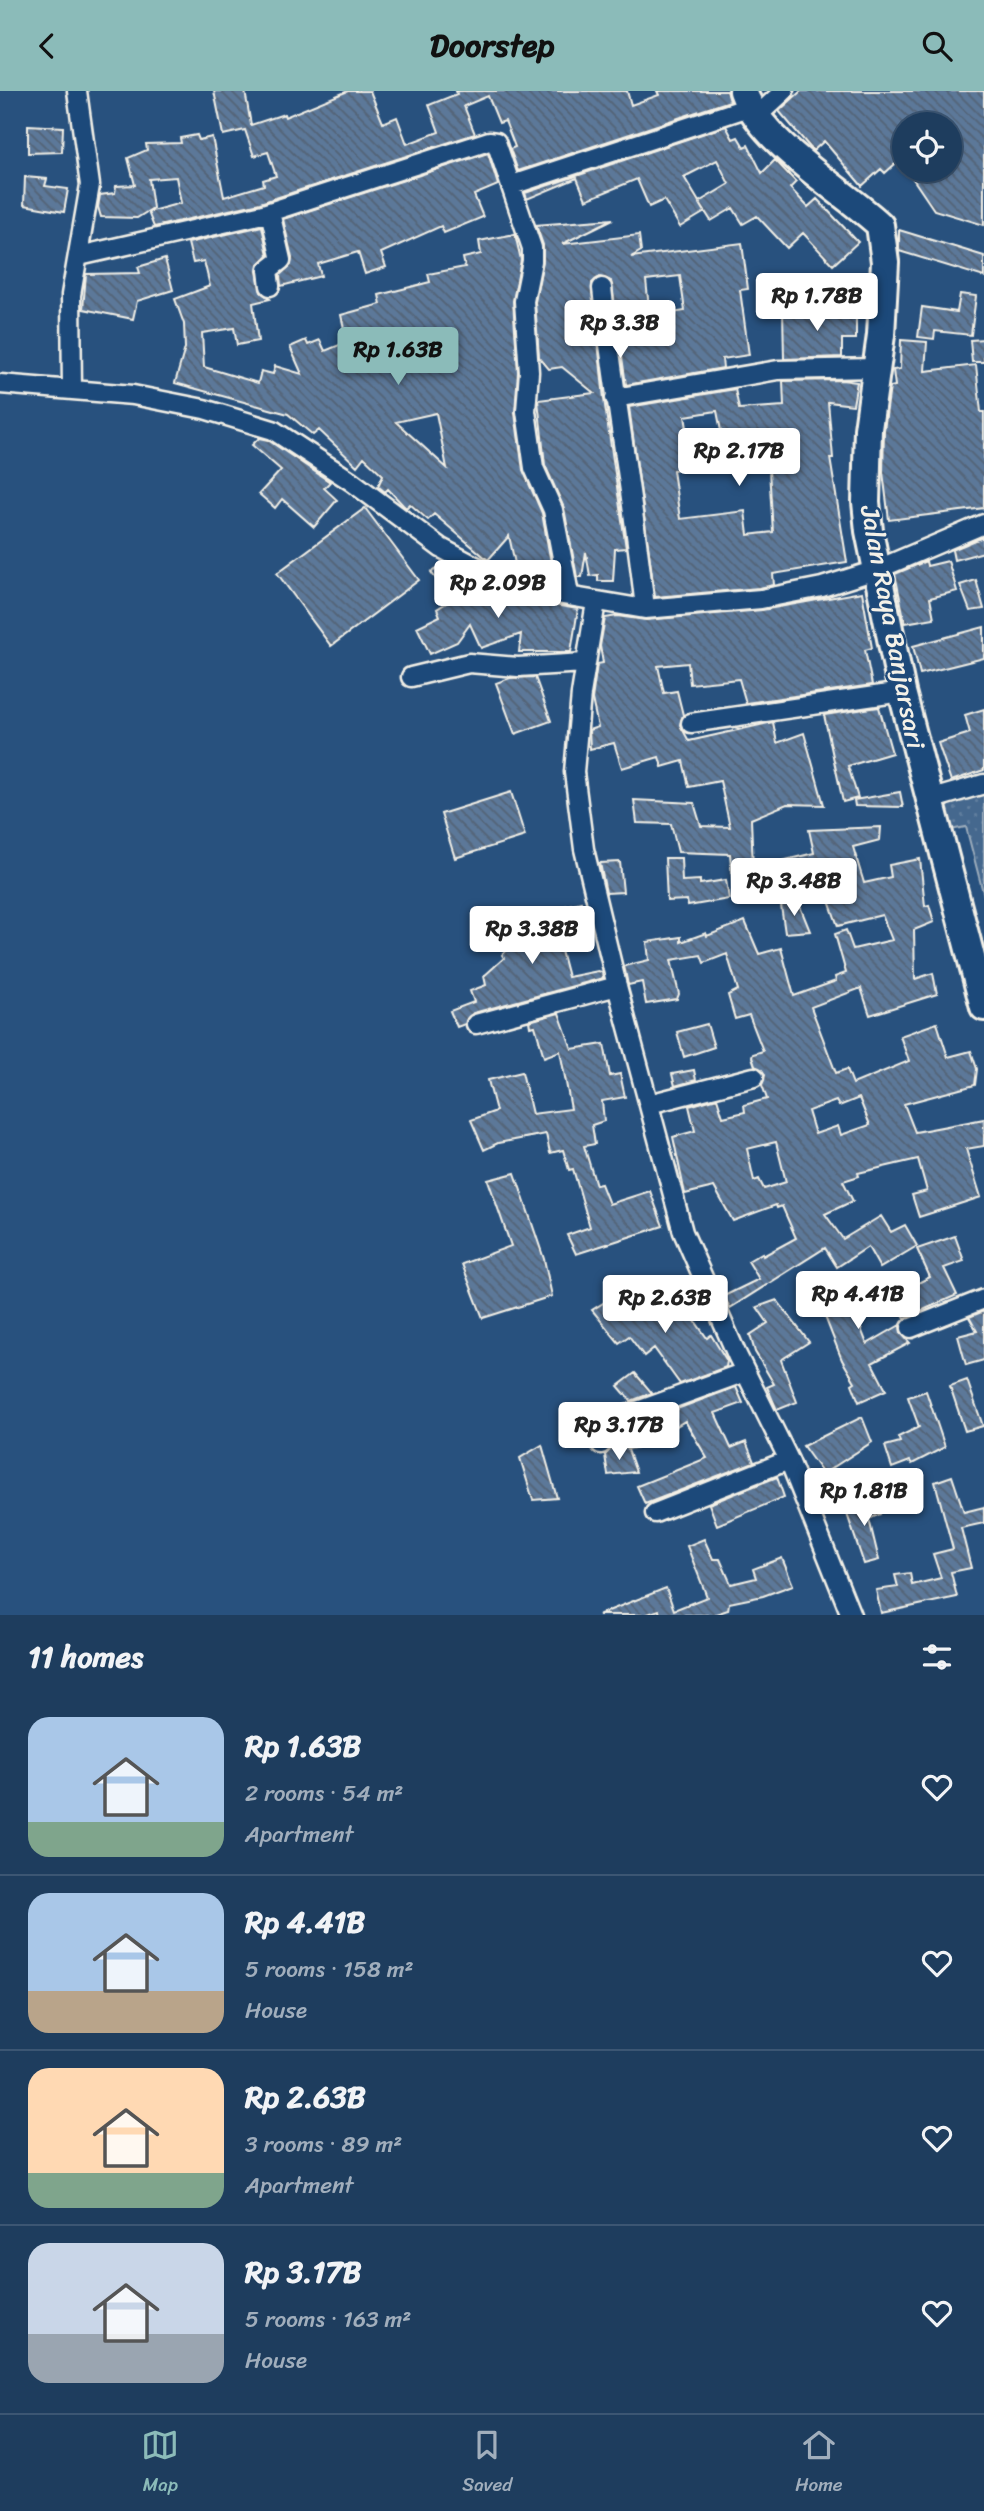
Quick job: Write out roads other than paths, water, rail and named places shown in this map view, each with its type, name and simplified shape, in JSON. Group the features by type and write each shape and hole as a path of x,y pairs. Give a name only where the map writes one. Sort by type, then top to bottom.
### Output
{"highway":[{"name":"Jalan Raya Banjarsari","path":"750,105 814,173 880,225 885,262 866,479 869,531 902,692 929,800 976,948 984,1007"}],"street":[{"path":"72,390 71,295 90,185 77,91"},
{"path":"516,195 784,91"},
{"path":"79,256 270,212 489,141 499,145 532,255 524,301 529,372 526,411 534,468 553,510 569,594"},
{"path":"270,212 281,260 268,271 270,286"},
{"path":"602,288 615,398 638,536 645,609"},
{"path":"615,398 778,370 876,367"},
{"path":"0,384 133,395 204,409 273,430 351,481 441,548 527,589 645,609 761,599 822,587 876,570 984,524"},
{"path":"596,602 585,663 574,772 584,849 617,986 683,1232 745,1372 789,1460 851,1615"},
{"path":"411,677 469,663 518,667 585,663"},
{"path":"691,723 902,692"},
{"path":"929,800 984,784"},
{"path":"477,1024 617,986"},
{"path":"649,1104 754,1077"},
{"path":"911,1328 984,1299"},
{"path":"601,1444 624,1416 745,1372"},
{"path":"655,1513 789,1460"}]}
